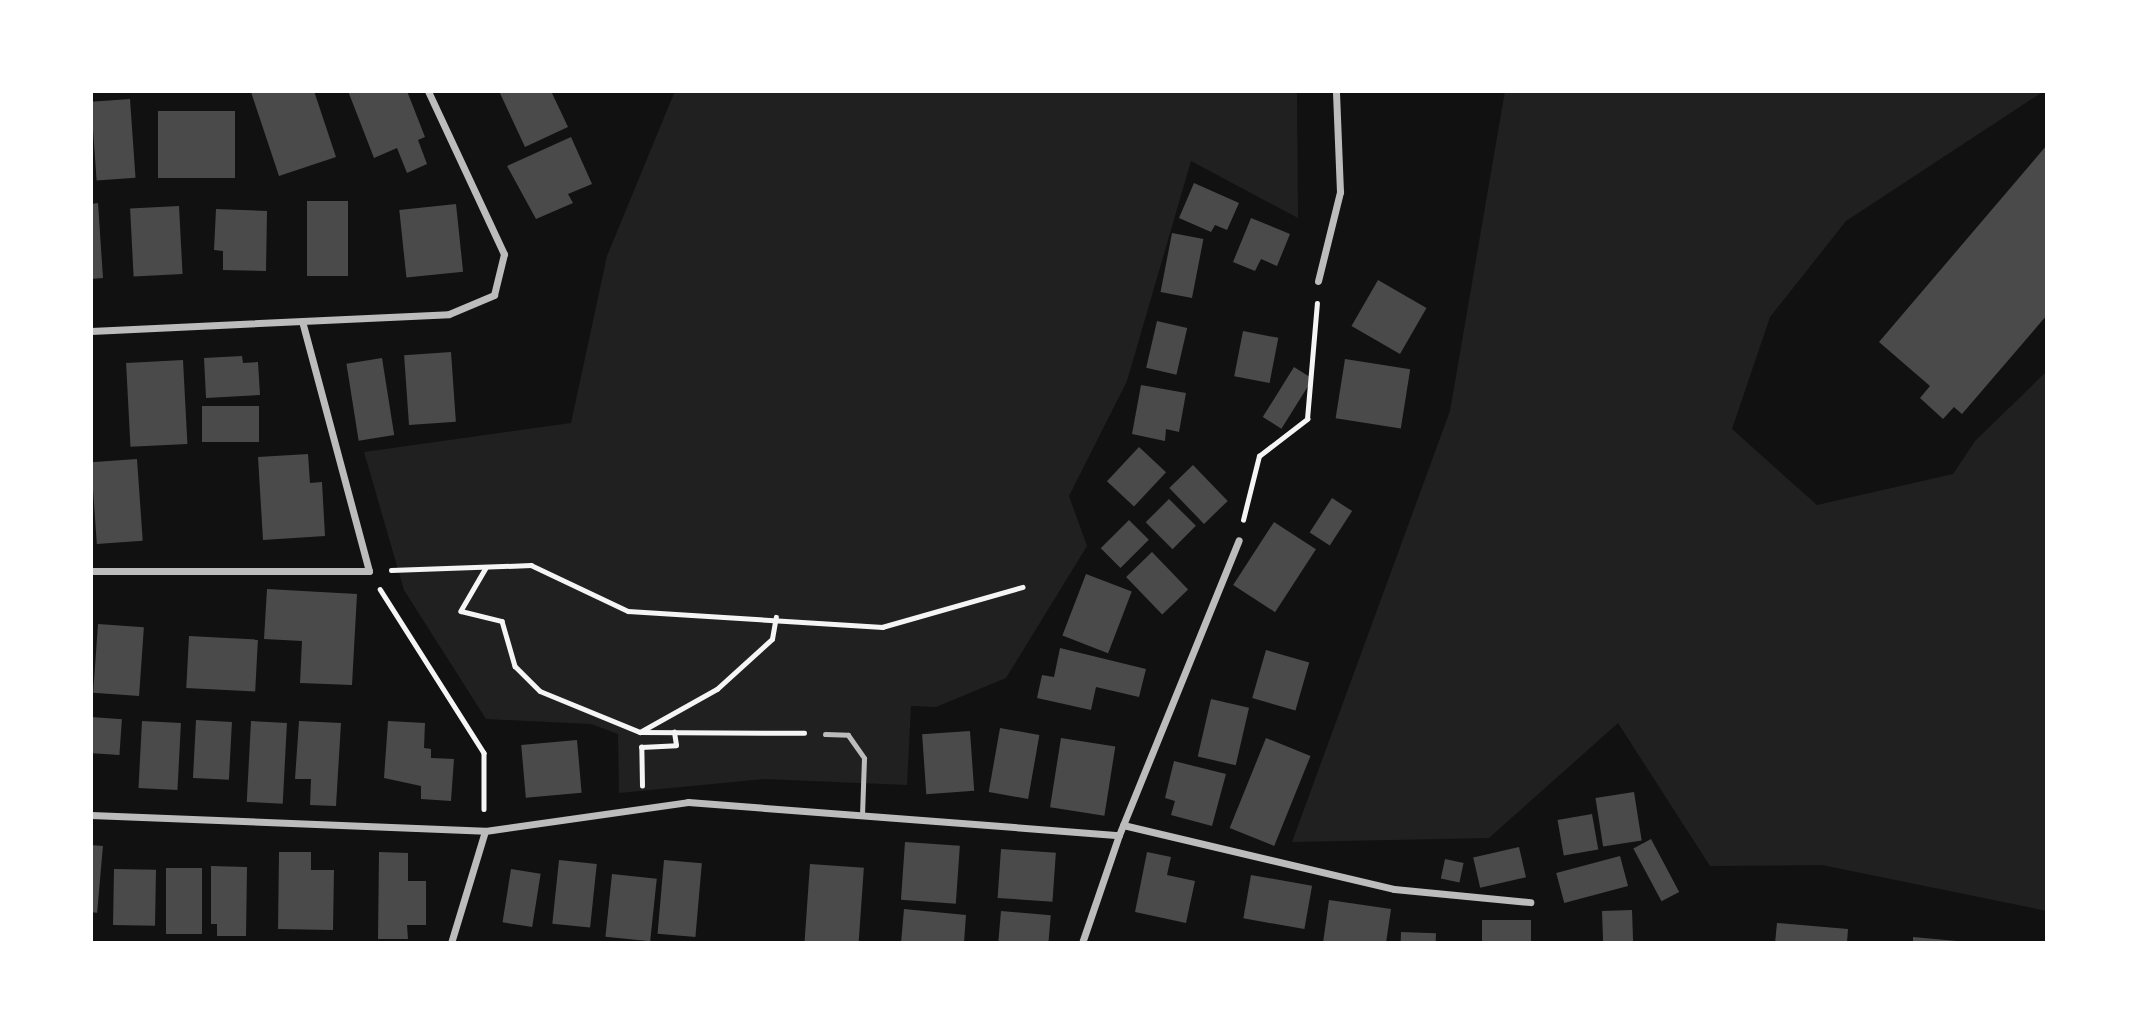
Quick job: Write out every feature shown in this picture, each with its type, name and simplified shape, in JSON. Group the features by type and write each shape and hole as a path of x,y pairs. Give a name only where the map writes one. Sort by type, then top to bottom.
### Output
{"street":[{"path":"91,331 303,324 449,314 494,295 504,254 428,91"},
{"path":"1318,281 1340,192 1336,91"},
{"path":"91,571 369,571 303,324"},
{"path":"1083,943 1119,835 1239,540"},
{"path":"91,815 485,831 688,802 1119,835"},
{"path":"1123,825 1394,889 1530,902"},
{"path":"451,943 485,831"}],"lane":[{"path":"825,734 848,735 864,758 862,815"}],"path":[{"path":"1239,540 1259,456 1307,419 1316,376 1318,281"},
{"path":"369,571 531,565 628,611 776,617 882,627 1022,587"},
{"path":"486,567 461,611 502,621 515,666 540,691 640,732 825,734"},
{"path":"369,571 484,752 485,831"},
{"path":"640,732 717,689 772,639 776,617"},
{"path":"643,808 640,747 676,745 674,732"}],"shaded area":[{"path":"675,91 1297,91 1298,218 1191,161 1127,381 1069,496 1087,546 1006,678 936,707 911,706 907,785 764,779 619,793 618,734 591,724 486,719 404,590 364,452 571,423 607,256"},
{"path":"1505,91 2044,91 1846,221 1770,317 1732,429 1817,505 1953,474 1975,441 2047,371 2047,911 1822,865 1710,866 1618,723 1489,838 1292,842 1450,411"}],"building":[{"path":"314,91 336,157 279,176 251,92"},
{"path":"348,91 407,91 425,137 418,140 427,164 407,173 397,148 374,158"},
{"path":"499,91 551,91 568,127 525,147"},
{"path":"130,99 136,178 97,181 91,102"},
{"path":"158,111 235,111 235,178 158,178"},
{"path":"571,137 592,184 568,194 573,203 536,219 507,166"},
{"path":"2047,145 2047,315 1962,414 1954,407 1943,419 1920,398 1930,386 1879,342"},
{"path":"1194,183 1239,203 1227,230 1215,225 1211,232 1179,218"},
{"path":"307,201 348,201 348,276 307,276"},
{"path":"98,203 103,278 91,279 91,204"},
{"path":"456,204 463,272 406,278 399,210"},
{"path":"179,206 183,274 134,276 130,209"},
{"path":"216,209 267,211 266,271 223,270 223,251 214,250"},
{"path":"1251,218 1290,234 1277,266 1261,259 1255,271 1233,262"},
{"path":"1172,233 1203,239 1192,298 1161,292"},
{"path":"1378,280 1426,308 1400,354 1352,326"},
{"path":"1157,321 1187,328 1176,375 1146,368"},
{"path":"1243,331 1278,338 1270,383 1234,376"},
{"path":"451,352 456,422 409,425 404,355"},
{"path":"242,356 243,363 258,362 260,395 206,398 204,358"},
{"path":"382,358 394,435 359,441 346,364"},
{"path":"1345,359 1410,369 1401,429 1336,418"},
{"path":"183,360 187,444 130,447 126,363"},
{"path":"1294,367 1313,379 1281,429 1263,417"},
{"path":"1141,385 1186,393 1179,432 1166,429 1165,441 1132,434"},
{"path":"202,406 259,406 259,442 202,442"},
{"path":"1139,447 1166,472 1134,507 1107,481"},
{"path":"308,454 310,483 322,482 325,536 263,540 258,457"},
{"path":"137,459 143,541 97,544 91,462"},
{"path":"1193,465 1228,501 1204,524 1169,488"},
{"path":"1332,498 1352,511 1330,545 1310,532"},
{"path":"1169,499 1196,526 1173,549 1146,522"},
{"path":"1129,520 1149,540 1121,568 1101,548"},
{"path":"1274,522 1316,549 1275,612 1233,585"},
{"path":"1152,552 1188,589 1162,614 1126,577"},
{"path":"1086,574 1132,592 1108,653 1062,636"},
{"path":"267,589 357,594 352,685 300,683 302,641 264,639"},
{"path":"98,624 144,627 139,696 93,693"},
{"path":"189,636 258,640 255,692 186,688"},
{"path":"1060,648 1146,669 1139,697 1096,687 1091,710 1037,698 1042,675 1054,677"},
{"path":"1266,650 1309,662 1295,710 1252,698"},
{"path":"1211,699 1249,708 1236,765 1198,756"},
{"path":"91,717 122,719 119,755 91,753"},
{"path":"196,720 232,722 229,780 193,778"},
{"path":"142,721 181,723 177,790 138,788"},
{"path":"251,721 287,723 283,804 247,802"},
{"path":"299,721 341,723 336,806 310,805 311,779 295,779"},
{"path":"388,721 425,723 424,748 431,749 431,758 454,759 451,801 421,799 421,786 384,778"},
{"path":"1000,728 1039,735 1028,799 989,792"},
{"path":"970,731 974,791 926,794 922,734"},
{"path":"1061,738 1115,747 1104,816 1050,807"},
{"path":"1266,738 1311,756 1274,846 1230,828"},
{"path":"577,740 582,793 526,798 521,745"},
{"path":"1174,761 1226,774 1212,826 1171,815 1175,801 1165,798"},
{"path":"1634,792 1642,840 1603,846 1595,798"},
{"path":"1592,814 1598,849 1564,856 1558,820"},
{"path":"1651,839 1679,892 1662,901 1633,848"},
{"path":"905,842 960,846 956,904 901,900"},
{"path":"91,845 103,846 97,913 91,912"},
{"path":"1519,847 1526,877 1480,888 1473,858"},
{"path":"1001,849 1056,853 1052,902 998,898"},
{"path":"279,852 311,852 311,870 334,870 333,930 278,929"},
{"path":"379,852 408,853 408,881 426,881 426,925 407,925 408,939 378,939"},
{"path":"1147,852 1171,857 1167,875 1195,881 1186,923 1135,912"},
{"path":"1620,856 1628,886 1564,903 1556,873"},
{"path":"1445,859 1464,863 1459,883 1441,879"},
{"path":"559,860 597,864 590,928 552,924"},
{"path":"664,860 702,863 695,937 658,934"},
{"path":"810,864 864,868 859,943 804,943"},
{"path":"211,866 247,867 246,936 217,936 217,924 211,924"},
{"path":"166,868 202,868 202,934 166,934"},
{"path":"114,869 156,870 155,926 113,925"},
{"path":"511,869 541,874 532,927 503,922"},
{"path":"612,874 657,879 650,941 605,937"},
{"path":"1251,875 1312,886 1304,929 1243,918"},
{"path":"1329,900 1391,909 1386,943 1323,943"},
{"path":"904,909 966,915 964,943 901,943"},
{"path":"1632,910 1633,943 1603,943 1602,911"},
{"path":"1001,911 1051,915 1048,943 998,943"},
{"path":"1482,920 1531,920 1531,943 1482,943"},
{"path":"1777,923 1848,929 1847,943 1775,943"},
{"path":"1401,932 1436,933 1436,943 1401,943"},
{"path":"1913,937 1957,941 1957,943 1913,943"}]}
